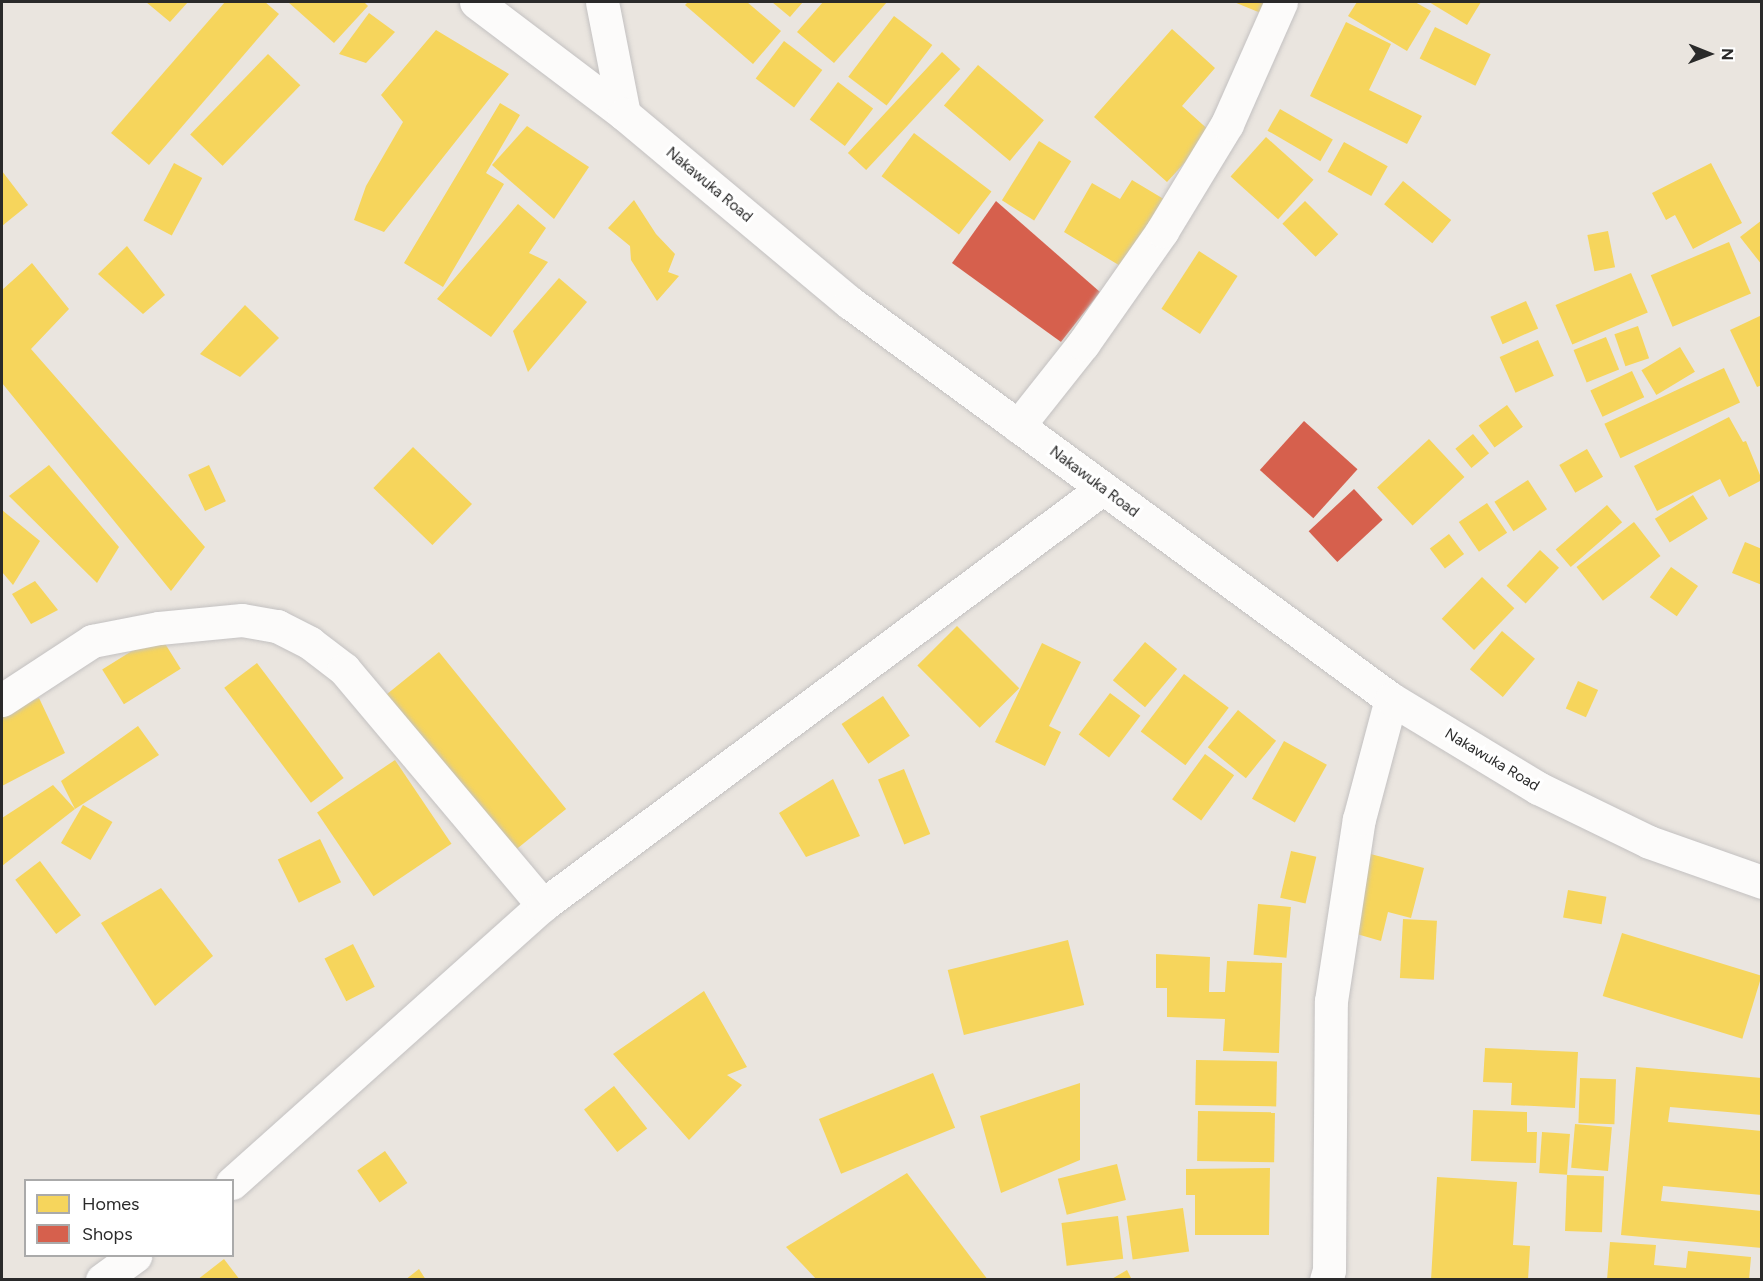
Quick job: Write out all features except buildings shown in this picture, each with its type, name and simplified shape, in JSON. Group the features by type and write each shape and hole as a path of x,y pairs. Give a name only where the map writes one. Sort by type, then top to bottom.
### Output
{"street":[{"name":"Nakawuka Road","path":"476,2 624,114 849,302 1391,699 1538,788 1649,842 1761,882"},
{"path":"602,2 624,114"},
{"path":"1018,426 1083,344 1162,231 1227,124 1281,2"},
{"path":"234,1180 543,905 1102,489"},
{"path":"2,700 92,641 159,628 242,621 277,626 310,643 345,669 543,905"},
{"path":"1326,1280 1329,1270 1331,1001 1359,819 1391,699"},
{"path":"102,1280 134,1257"}]}
